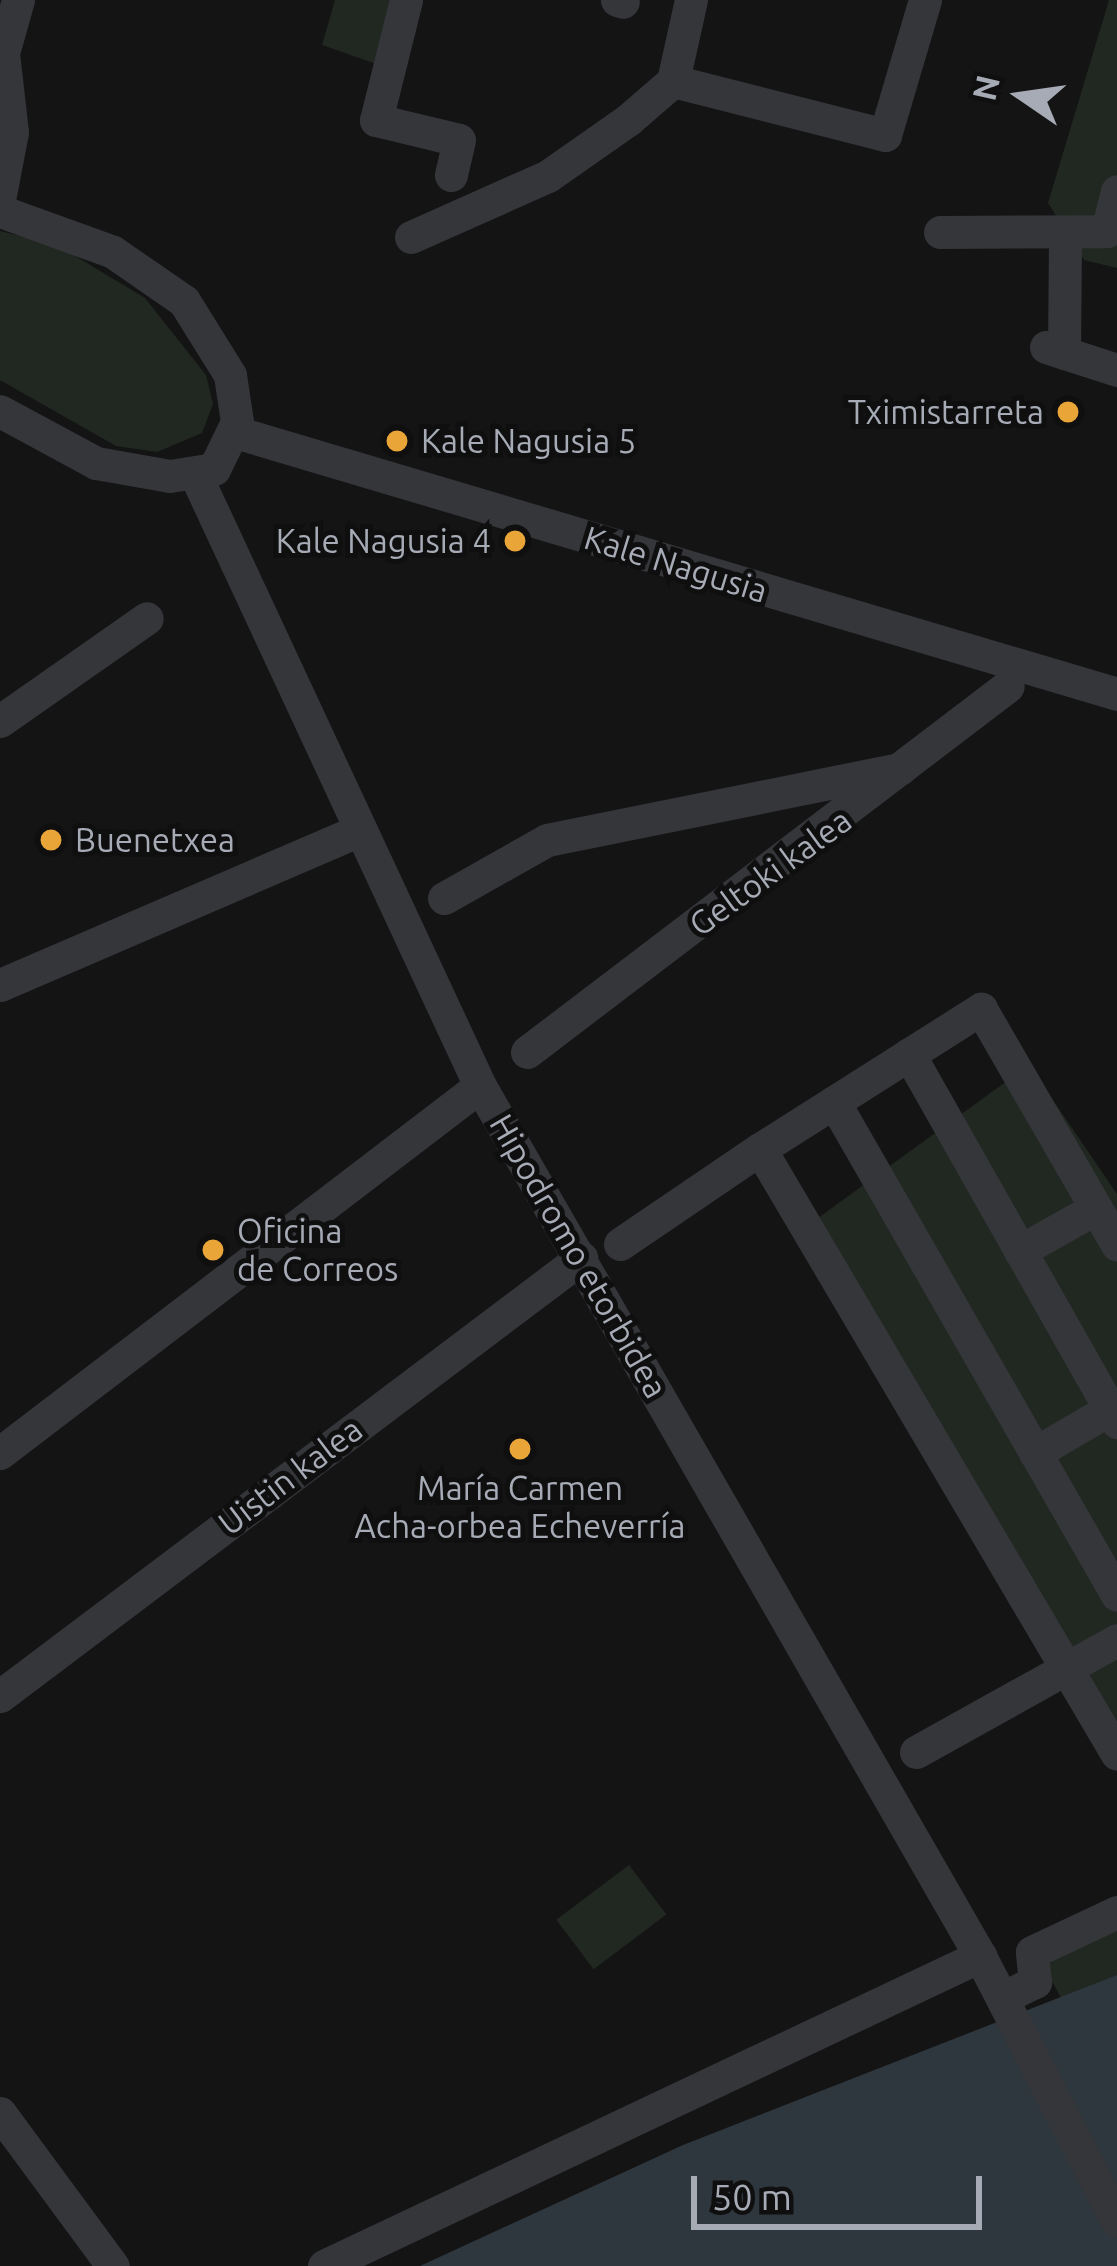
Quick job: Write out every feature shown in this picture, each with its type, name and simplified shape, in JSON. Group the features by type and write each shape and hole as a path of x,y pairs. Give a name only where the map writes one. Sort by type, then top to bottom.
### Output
{"street":[{"path":"0,196 12,132 3,52 18,0"},
{"path":"406,0 376,120 459,140 451,175"},
{"path":"411,237 548,176 673,81 691,0"},
{"path":"673,81 885,135 925,0"},
{"path":"940,232 1107,231 1117,190"},
{"path":"0,212 113,252 184,301 230,375 235,432 214,470 196,476 96,464 0,411"},
{"path":"1065,232 1054,350 1117,370"},
{"name":"Kale Nagusia","path":"235,432 1117,694"},
{"name":"Hipodromo etorbidea","path":"196,476 357,831 481,1086 980,1956 1117,2221"},
{"path":"0,721 147,618"},
{"name":"Geltoki kalea","path":"526,1052 914,766 1008,686"},
{"path":"444,898 547,840 757,802 914,766"},
{"path":"0,985 357,831"},
{"path":"620,1244 981,1009 1117,1245"},
{"path":"909,1054 1113,1416 1036,1453"},
{"path":"0,1453 481,1086"},
{"path":"834,1102 1117,1595"},
{"path":"760,1149 1117,1754"},
{"path":"1020,1252 1096,1208"},
{"name":"Uistin kalea","path":"0,1696 581,1258"},
{"path":"916,1752 1117,1640"},
{"path":"1005,2005 1035,1982 1032,1952 1117,1912"},
{"path":"324,2266 980,1956"},
{"path":"0,2113 113,2266"}],"shaded area":[{"path":"335,0 409,0 388,68 322,45"},
{"path":"1109,0 1117,0 1117,268 1084,260 1048,203"},
{"path":"0,231 57,245 145,298 206,375 213,404 202,433 157,452 116,446 0,380"},
{"path":"1029,1065 1117,1194 1117,1743 811,1223"},
{"path":"629,1865 666,1915 594,1969 556,1920"},
{"path":"1117,1930 1117,1975 1062,2000 1043,1964"},
{"path":"1117,1975 1117,2266 420,2266 683,2145"}],"place":[{"name":"Tximistarreta","path":"1068,412"},
{"name":"Kale Nagusia 5","path":"397,441"},
{"name":"Kale Nagusia 4","path":"515,541"},
{"name":"Buenetxea","path":"51,840"},
{"name":"Oficina de Correos","path":"213,1250"},
{"name":"María Carmen Acha-orbea Echeverría","path":"520,1449"}]}
